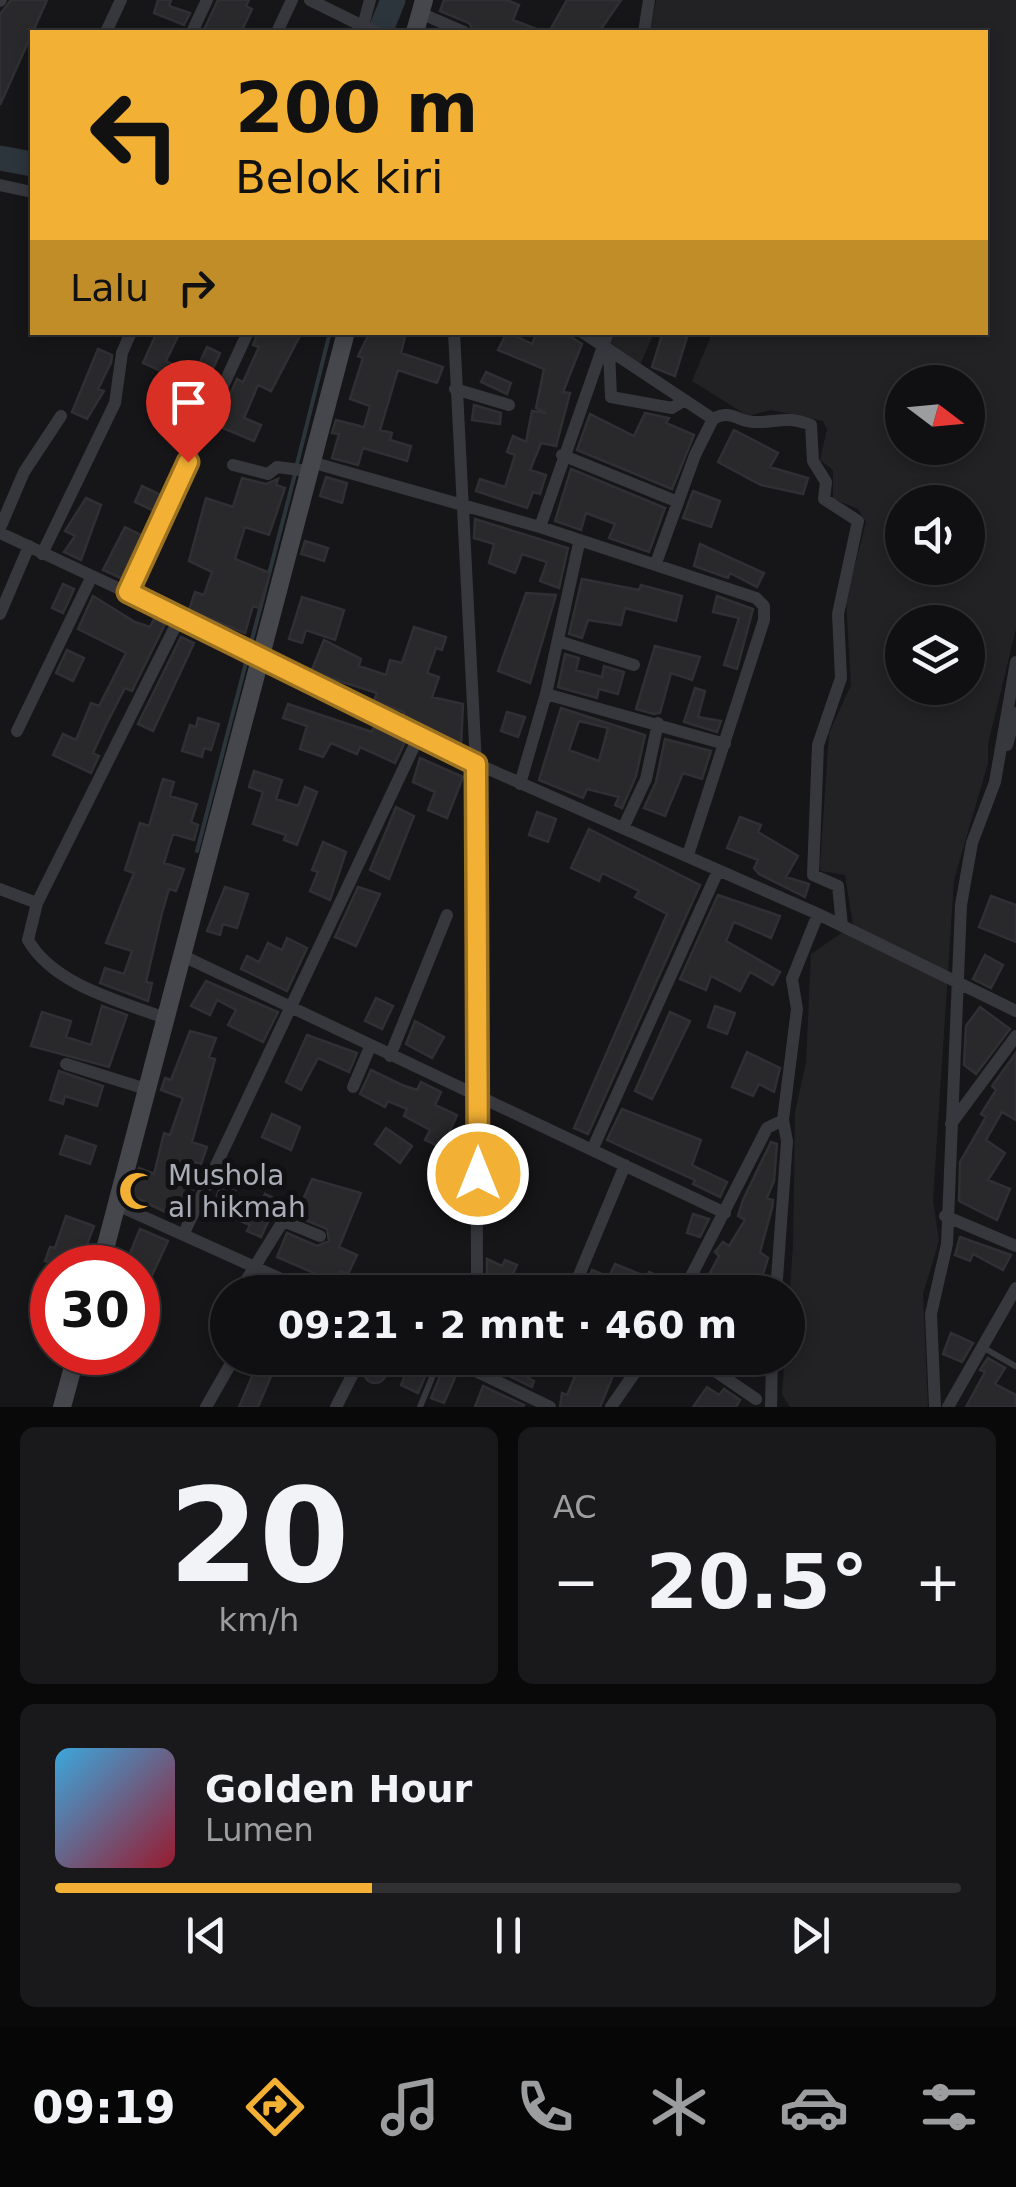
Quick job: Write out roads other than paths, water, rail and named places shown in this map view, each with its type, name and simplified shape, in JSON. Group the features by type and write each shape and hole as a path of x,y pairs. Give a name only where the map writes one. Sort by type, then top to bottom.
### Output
{"main road":[{"path":"105,1245 258,656 302,468 345,335"},
{"path":"62,1407 71,1375"}],"street":[{"path":"107,30 122,0"},
{"path":"193,30 207,0"},
{"path":"278,30 292,0"},
{"path":"310,0 369,29 370,0"},
{"path":"644,30 648,0"},
{"path":"422,7 461,30"},
{"path":"0,185 30,192"},
{"path":"42,554 115,403 122,353 130,335"},
{"path":"128,592 247,335"},
{"path":"454,335 476,764 477,1275"},
{"path":"607,343 611,397 672,408 685,400"},
{"path":"607,343 713,418 733,414 750,422 776,417 812,425 813,461 826,482 824,499 858,521 840,596 841,678 818,745 815,819 813,875 838,886 842,926"},
{"path":"540,526 562,455 607,343"},
{"path":"455,388 509,405"},
{"path":"62,416 24,472 0,531 418,738 624,826 717,873 818,914 1016,1011"},
{"path":"656,563 713,418"},
{"path":"562,455 678,502"},
{"path":"234,465 268,474 277,467 302,468 540,526 756,598 764,606 726,744 688,855"},
{"path":"520,784 546,694 579,542"},
{"path":"0,614 29,546"},
{"path":"17,731 90,578"},
{"path":"165,1018 96,994 36,954 28,940 37,903 180,618"},
{"path":"558,641 634,665"},
{"path":"994,782 1016,662"},
{"path":"546,694 726,744"},
{"path":"934,1407 930,1314 946,1244 961,905 972,842 1016,713"},
{"path":"624,826 646,779 658,724"},
{"path":"184,1233 418,738"},
{"path":"592,1150 717,873"},
{"path":"0,890 37,903"},
{"path":"777,1275 787,1142 784,1120 796,1010 792,979 818,914"},
{"path":"390,1056 447,915"},
{"path":"181,955 725,1213"},
{"path":"950,1126 1016,1036"},
{"path":"353,1087 370,1047"},
{"path":"66,1064 146,1089"},
{"path":"692,1275 767,1128 784,1120"},
{"path":"579,1275 626,1165"},
{"path":"115,1204 272,1275"},
{"path":"945,1216 1016,1246"},
{"path":"248,1275 283,1220 320,1236"},
{"path":"948,1407 1016,1288"},
{"path":"206,1407 224,1375"},
{"path":"336,1407 352,1375"},
{"path":"493,1375 550,1407"},
{"path":"610,1407 633,1375"},
{"path":"718,1375 754,1403 770,1376"},
{"path":"770,1376 771,1407"}],"lane":[{"path":"984,1348 1014,1366"},
{"path":"420,1407 433,1375"}],"waterway":[{"path":"381,30 393,0"},
{"path":"0,158 30,164"},
{"path":"297,464 329,335"},
{"path":"197,851 295,474"}],"place":[{"name":"Mushola al hikmah","path":"138,1191"}]}
